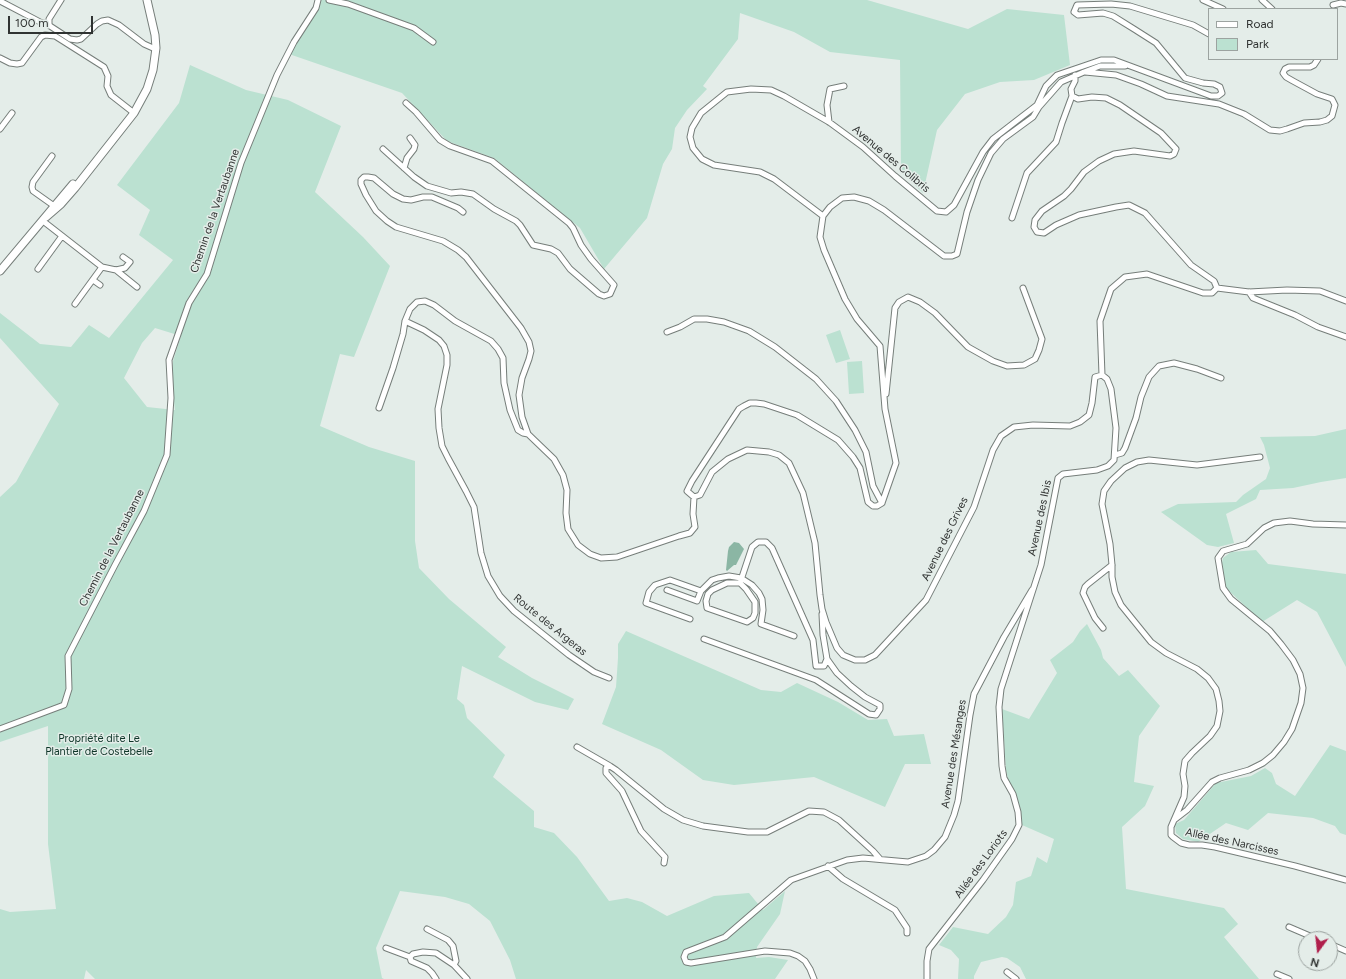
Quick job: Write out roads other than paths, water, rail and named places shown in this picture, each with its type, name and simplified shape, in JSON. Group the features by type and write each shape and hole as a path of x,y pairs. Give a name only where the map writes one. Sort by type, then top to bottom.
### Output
{"main road":[{"path":"0,271 74,183 90,167 134,113 147,89 155,60 155,35 147,0"}],"street":[{"path":"49,24 49,19 61,0"},
{"name":"Chemin de la Vertaubanne","path":"0,729 64,705 69,689 68,656 144,511 166,455 171,398 169,360 189,303 207,274 241,162 277,75 294,42 316,8 318,0"},
{"path":"329,0 348,4 414,28 433,42"},
{"path":"1203,0 1221,8"},
{"path":"1262,0 1271,8"},
{"path":"0,1 42,23 49,24 70,40 81,39 97,24 108,20 119,25 144,44 156,48"},
{"path":"1333,5 1341,3 1346,4"},
{"name":"Avenue des Colibris","path":"823,216 774,179 760,172 714,164 702,159 693,148 690,137 692,128 701,113 727,92 750,88 771,90 829,122 863,147 937,211 946,212 954,205 983,152 993,139 1038,106 1046,86 1057,75 1101,60 1114,60 1211,96 1218,96 1222,93 1220,87 1214,84 1203,83 1185,78 1156,43 1134,28 1113,16 1103,13 1078,15 1074,12 1077,5 1111,4 1130,6 1193,25 1208,33"},
{"path":"0,58 10,63 22,63 41,37 45,34 55,36 104,67 108,76 107,86 110,95 134,113"},
{"path":"1084,72 1116,75 1167,96 1219,104 1244,114 1270,130 1280,131 1304,122 1320,122 1327,120 1332,116 1335,105 1332,99 1317,94 1286,77 1283,73 1284,69 1289,67 1310,67 1314,65 1317,60"},
{"path":"694,497 687,491 692,481 739,409 756,403 764,404 797,415 838,440 853,457 860,468 868,502 873,506 877,506 882,503 896,463 885,409 880,346 857,319 845,299 820,237 823,216 830,207 842,198 854,197 869,200 944,256 952,256 957,254 967,212 978,180 991,153 1003,140 1033,117 1038,106 1061,82 1100,66 1130,66"},
{"path":"1012,218 1027,173 1056,142 1072,96 1071,89 1075,82 1075,75"},
{"path":"829,122 827,105 830,89 844,86"},
{"path":"1072,96 1078,99 1092,97 1106,98 1120,105 1161,133 1176,149 1174,154 1170,156 1134,151 1114,154 1099,161 1084,172 1064,196 1042,210 1035,220 1034,227 1038,232 1044,233 1056,225 1079,215 1129,205 1145,213 1191,265 1214,282 1217,288"},
{"path":"382,149 414,177 427,186 451,193 461,192 473,194 494,209 516,221 533,246 558,253 570,269 599,294 604,296 610,294 614,285 591,259 581,245 569,223 492,161 450,146 440,140 416,112 406,103"},
{"path":"0,129 12,113"},
{"path":"404,168 407,158 414,149 415,145 410,138"},
{"path":"52,156 33,182 32,187 33,191 55,207"},
{"path":"463,212 432,197 423,197 411,200 403,199 393,194 374,178 364,177 361,180 366,195 376,211 387,221 396,227 443,241 466,257 522,328 529,342 531,351 522,378 519,395 522,417 528,434"},
{"path":"445,202 451,193"},
{"path":"44,219 62,236 102,267 116,270 125,268 130,262 123,257"},
{"path":"38,269 62,236"},
{"path":"75,304 102,267"},
{"path":"116,270 137,287"},
{"path":"1221,378 1197,369 1174,363 1159,366 1149,377 1141,397 1126,448 1122,453 1115,454 1116,428 1111,389 1107,379 1102,375 1100,321 1111,289 1125,277 1147,274 1203,293 1212,292 1217,288 1248,292 1287,290 1320,291 1346,301"},
{"path":"93,280 100,285"},
{"path":"885,409 895,308 899,302 908,297 920,302 936,313 968,347 992,361 1008,366 1024,365 1035,358 1042,339 1022,288"},
{"path":"1248,292 1253,298 1295,315 1318,327 1346,337"},
{"path":"379,408 393,368 403,334 405,321 410,309 417,302 425,301 434,305 455,321 491,341 498,349 503,358 504,383 510,410 518,430 528,434 554,459 563,475 567,490 566,513 568,529 578,545 590,554 601,558 617,557 690,533 695,527 693,514 694,497"},
{"path":"667,332 694,319 707,319 724,322 749,331 775,347 816,379 836,401 855,430 866,452 874,486 882,503"},
{"name":"Route des Argeras","path":"405,321 424,330 439,340 444,346 447,355 447,365 438,409 442,446 474,507 481,553 488,576 500,596 514,611 569,655 594,672 609,678"},
{"name":"Avenue des Grives","path":"822,609 826,622 838,648 843,655 855,660 865,660 875,655 926,600 974,506 993,450 1001,436 1014,427 1033,425 1070,426 1080,422 1089,415 1092,403 1094,376 1102,375"},
{"path":"694,497 700,495 712,472 728,459 748,450 769,452 779,455 788,463 804,493 815,543 822,609 823,635 827,659 851,686 865,697 880,705 880,708 876,715 869,714 816,680 704,639"},
{"name":"Avenue des Ibis","path":"1032,590 1041,565 1058,478 1063,474 1097,470 1108,466 1114,460 1115,454"},
{"path":"1174,820 1184,797 1185,786 1183,774 1185,762 1210,736 1217,726 1220,711 1219,702 1216,689 1208,678 1197,669 1166,654 1151,642 1121,605 1115,592 1112,576 1110,544 1102,504 1104,491 1111,481 1125,468 1137,462 1149,460 1197,465 1260,457"},
{"name":"Allée des Narcisses","path":"1346,525 1313,524 1290,521 1274,523 1264,528 1247,544 1223,551 1218,558 1223,588 1230,599 1270,631 1293,660 1300,674 1303,688 1301,704 1292,729 1284,742 1273,755 1263,763 1249,770 1220,778 1212,782 1187,810 1174,820 1171,827 1171,835 1181,843 1215,847 1346,880"},
{"path":"741,580 727,583 712,590 708,594 706,601 707,608 747,622 753,618 755,613 755,602 741,580 752,547 758,542 766,542 772,548 813,640 816,666 824,666 827,659"},
{"path":"1103,628 1094,618 1083,593 1084,587 1112,565"},
{"path":"667,590 697,601 701,591 712,580 729,576 741,580 752,585 762,599 763,610 760,624 794,636"},
{"path":"690,619 646,603 649,592 655,585 670,580 701,591"},
{"name":"Avenue des Mésanges","path":"814,979 805,961 790,953 765,951 691,963 686,962 684,957 686,952 725,937 791,880 846,860 863,858 908,862 926,856 934,850 945,837 958,801 974,694 1010,626 1032,590"},
{"name":"Allée des Loriots","path":"927,979 929,949 984,880 1012,839 1019,825 1018,812 1013,794 1004,778 999,707 1001,689 1032,590"},
{"path":"577,747 610,766 664,809 683,820 703,826 748,832 767,832 809,811 824,812 839,820 880,859"},
{"path":"610,766 606,768 606,774 622,791 640,831 665,857 664,863"},
{"path":"828,866 843,879 895,910 907,928 907,933"},
{"path":"1289,927 1298,931"},
{"path":"427,929 448,940 453,946 456,961 454,965"},
{"path":"386,948 410,957 411,961 427,968 436,979"},
{"path":"410,957 417,952 436,953 454,965 467,979"},
{"path":"1007,972 1016,979"},
{"path":"1277,974 1289,979"}],"park label":[{"name":"Propriété dite Le Plantier de Costebelle","path":"99,745"}]}
